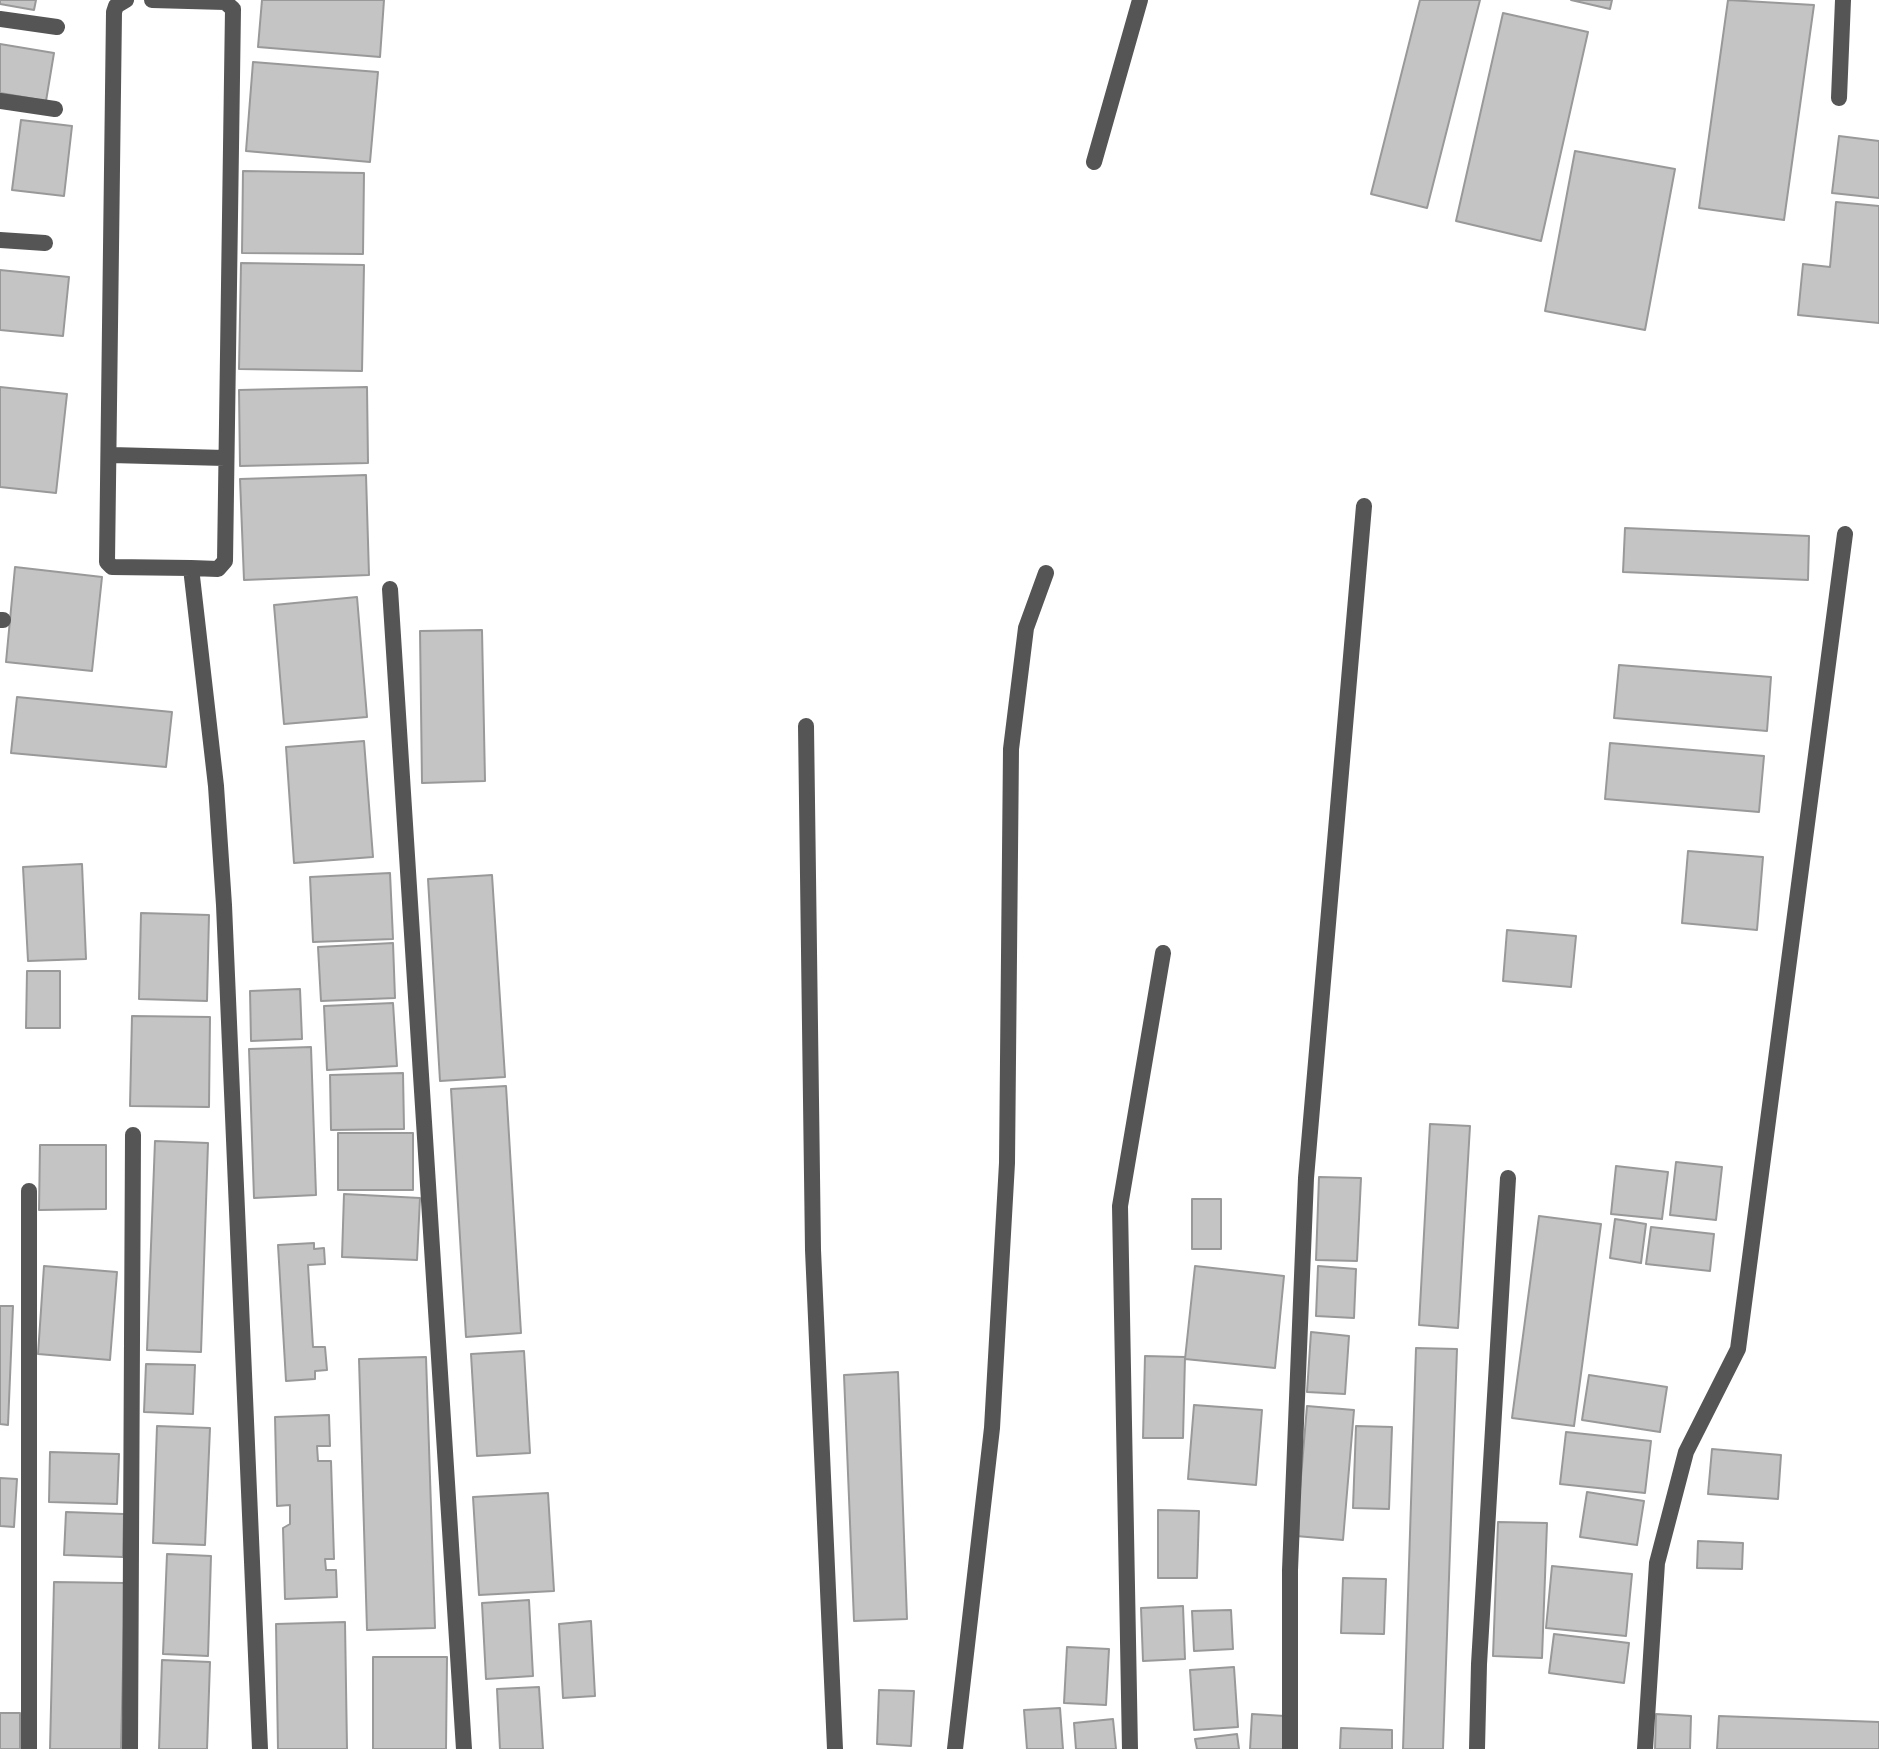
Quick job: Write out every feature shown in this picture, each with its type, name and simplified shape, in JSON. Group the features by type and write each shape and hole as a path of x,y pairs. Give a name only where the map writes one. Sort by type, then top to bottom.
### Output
{"street":[{"path":"126,0 116,6 114,12 109,565 218,569 225,561 233,9 225,2 152,0"},
{"path":"1094,162 1140,0"},
{"path":"1839,98 1843,0"},
{"path":"0,19 57,27"},
{"path":"0,101 55,109"},
{"path":"0,240 45,243"},
{"path":"111,455 225,458"},
{"path":"1290,1749 1290,1570 1306,1178 1364,506"},
{"path":"1645,1749 1657,1563 1686,1452 1738,1349 1845,534"},
{"path":"191,568 216,786 224,905 260,1749"},
{"path":"955,1749 992,1428 1007,1163 1011,749 1026,628 1046,573"},
{"path":"390,589 464,1749"},
{"path":"806,726 813,1250 835,1749"},
{"path":"1130,1749 1120,1206 1163,953"},
{"path":"130,1749 133,1135"},
{"path":"1477,1749 1479,1649 1508,1178"},
{"path":"29,1191 29,1749"}],"building":[{"path":"0,0 36,0 34,10 0,4"},
{"path":"262,0 384,0 380,57 258,47"},
{"path":"1420,0 1480,0 1427,208 1371,194"},
{"path":"1571,0 1612,0 1610,9"},
{"path":"1728,0 1814,5 1784,220 1699,208"},
{"path":"1503,13 1588,32 1541,241 1456,221"},
{"path":"0,44 54,53 46,101 0,93"},
{"path":"253,62 378,72 370,162 246,151"},
{"path":"21,120 72,126 64,196 12,190"},
{"path":"1839,136 1879,141 1879,198 1832,193"},
{"path":"1575,151 1675,169 1645,330 1545,311"},
{"path":"243,171 364,173 363,254 242,253"},
{"path":"1836,202 1879,206 1879,323 1798,315 1803,264 1830,267"},
{"path":"241,263 364,265 362,371 239,369"},
{"path":"0,270 69,277 63,336 0,330"},
{"path":"0,387 67,394 56,493 0,487"},
{"path":"367,387 368,463 240,466 239,390"},
{"path":"366,475 369,575 244,580 240,479"},
{"path":"1625,528 1809,536 1808,580 1623,572"},
{"path":"15,567 102,577 92,671 6,662"},
{"path":"357,597 367,717 284,724 274,605"},
{"path":"482,630 485,781 422,783 420,631"},
{"path":"1619,665 1771,677 1767,731 1614,718"},
{"path":"17,697 172,712 166,767 11,753"},
{"path":"364,741 373,857 294,863 286,747"},
{"path":"1610,743 1764,756 1759,812 1605,799"},
{"path":"1688,851 1763,857 1757,930 1682,923"},
{"path":"82,864 86,959 28,961 23,867"},
{"path":"390,873 393,939 313,942 310,877"},
{"path":"492,875 505,1077 440,1081 428,879"},
{"path":"141,913 209,915 207,1001 139,999"},
{"path":"1507,930 1576,936 1571,987 1503,981"},
{"path":"393,943 395,998 321,1001 318,947"},
{"path":"27,971 60,971 60,1028 26,1028"},
{"path":"300,989 302,1039 251,1041 250,991"},
{"path":"393,1003 397,1066 327,1070 324,1006"},
{"path":"132,1016 210,1017 209,1107 130,1106"},
{"path":"311,1047 316,1195 254,1198 249,1049"},
{"path":"403,1073 404,1129 331,1130 330,1075"},
{"path":"506,1086 521,1333 466,1337 451,1089"},
{"path":"1430,1124 1470,1126 1458,1328 1419,1325"},
{"path":"338,1133 413,1133 413,1190 338,1190"},
{"path":"155,1141 208,1143 201,1352 147,1350"},
{"path":"40,1145 106,1145 106,1209 39,1210"},
{"path":"1676,1162 1722,1167 1716,1220 1670,1215"},
{"path":"1616,1166 1668,1172 1662,1219 1611,1214"},
{"path":"1319,1177 1361,1178 1357,1261 1316,1260"},
{"path":"344,1194 420,1198 417,1260 342,1257"},
{"path":"1192,1199 1221,1199 1221,1249 1192,1249"},
{"path":"1539,1216 1601,1224 1574,1426 1512,1418"},
{"path":"1615,1219 1646,1224 1641,1263 1610,1258"},
{"path":"1651,1227 1714,1234 1710,1271 1646,1264"},
{"path":"314,1243 314,1249 324,1248 325,1264 308,1265 313,1347 325,1347 327,1370 315,1371 315,1379 286,1381 278,1245"},
{"path":"44,1266 117,1272 110,1360 38,1354"},
{"path":"1195,1266 1284,1276 1275,1368 1185,1359"},
{"path":"1318,1266 1356,1269 1354,1318 1316,1316"},
{"path":"0,1306 13,1306 8,1425 0,1424"},
{"path":"1311,1332 1349,1336 1345,1394 1307,1392"},
{"path":"1416,1348 1457,1349 1443,1749 1403,1749"},
{"path":"524,1351 530,1453 477,1456 471,1354"},
{"path":"1145,1356 1185,1357 1183,1438 1143,1438"},
{"path":"426,1357 435,1628 367,1630 359,1359"},
{"path":"146,1364 195,1365 193,1414 144,1412"},
{"path":"898,1372 907,1619 854,1621 844,1375"},
{"path":"1589,1375 1667,1387 1660,1432 1582,1420"},
{"path":"1194,1405 1262,1410 1256,1485 1188,1479"},
{"path":"1307,1406 1354,1410 1343,1540 1296,1536"},
{"path":"329,1415 330,1446 317,1446 318,1461 331,1461 334,1559 325,1559 326,1570 336,1570 337,1597 285,1599 283,1528 290,1524 290,1505 277,1506 275,1417"},
{"path":"157,1426 210,1428 205,1545 153,1543"},
{"path":"1356,1426 1392,1427 1389,1509 1353,1508"},
{"path":"1566,1432 1651,1441 1645,1493 1560,1484"},
{"path":"1712,1449 1781,1455 1778,1499 1708,1494"},
{"path":"50,1452 119,1454 117,1504 49,1502"},
{"path":"0,1478 17,1479 14,1527 0,1526"},
{"path":"1587,1492 1644,1501 1637,1545 1580,1537"},
{"path":"548,1493 554,1591 479,1595 473,1497"},
{"path":"1158,1510 1199,1511 1197,1578 1158,1578"},
{"path":"66,1512 124,1514 123,1557 64,1555"},
{"path":"1498,1522 1547,1523 1542,1658 1493,1656"},
{"path":"1698,1541 1743,1543 1742,1569 1697,1568"},
{"path":"167,1554 211,1556 208,1656 163,1654"},
{"path":"1552,1566 1632,1574 1626,1636 1546,1628"},
{"path":"1343,1578 1386,1579 1384,1634 1341,1633"},
{"path":"54,1582 125,1583 121,1749 50,1749"},
{"path":"529,1600 533,1676 486,1679 482,1603"},
{"path":"1183,1606 1185,1659 1143,1661 1141,1608"},
{"path":"1231,1610 1233,1649 1194,1651 1192,1611"},
{"path":"591,1621 595,1696 563,1698 559,1624"},
{"path":"345,1622 347,1749 278,1749 276,1624"},
{"path":"1554,1634 1629,1643 1624,1683 1549,1673"},
{"path":"1067,1647 1109,1649 1106,1705 1064,1703"},
{"path":"373,1657 447,1657 446,1749 373,1749"},
{"path":"162,1660 210,1662 207,1749 159,1749"},
{"path":"1234,1667 1238,1727 1194,1730 1190,1670"},
{"path":"539,1687 543,1749 500,1749 497,1689"},
{"path":"879,1690 914,1691 911,1746 877,1744"},
{"path":"1060,1708 1063,1749 1027,1749 1024,1710"},
{"path":"0,1713 20,1713 20,1749 0,1749"},
{"path":"1252,1714 1285,1716 1283,1749 1250,1749"},
{"path":"1656,1714 1691,1716 1690,1749 1655,1749"},
{"path":"1719,1716 1879,1722 1879,1749 1717,1749"},
{"path":"1113,1719 1116,1749 1076,1749 1074,1723"},
{"path":"1341,1728 1392,1730 1392,1749 1340,1749"},
{"path":"1237,1734 1239,1749 1197,1749 1195,1739"}]}
